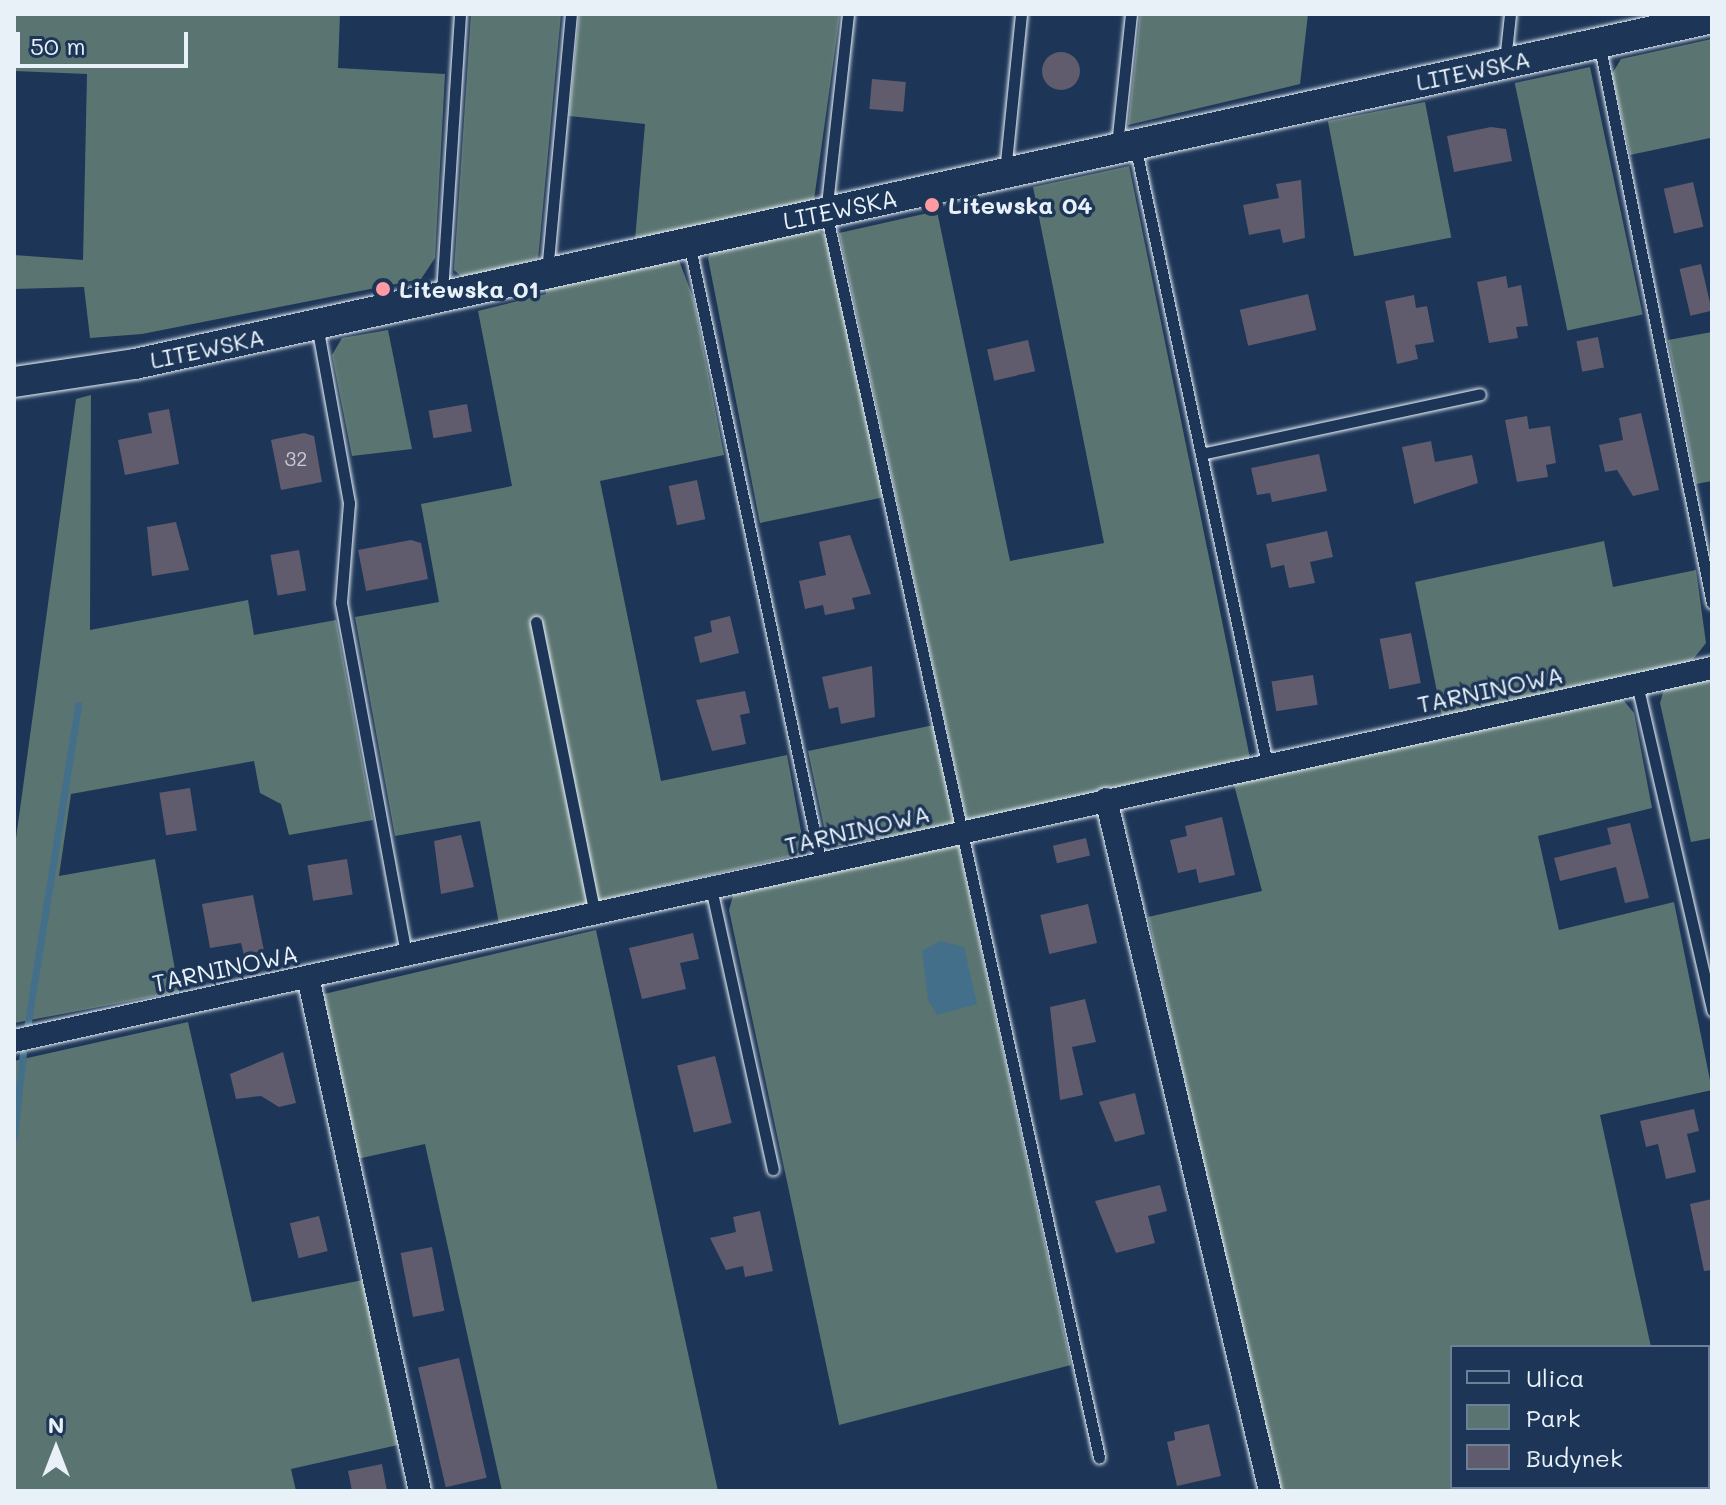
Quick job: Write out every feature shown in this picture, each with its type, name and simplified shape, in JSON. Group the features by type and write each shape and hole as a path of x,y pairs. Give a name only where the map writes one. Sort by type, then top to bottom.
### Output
{"street":[{"name":"LITEWSKA","path":"14,382 317,324 1712,18"},
{"name":"TARNINOWA","path":"14,1041 1712,668"},
{"path":"1106,799 1270,1491"},
{"path":"308,977 420,1491"}],"lane":[{"path":"442,297 460,14"},
{"path":"547,273 571,14"},
{"path":"848,14 826,212 1099,1457"},
{"path":"1005,172 1021,14"},
{"path":"1131,14 1126,146 1201,454 1267,764"},
{"path":"1504,63 1510,14"},
{"path":"1599,43 1712,603"},
{"path":"689,242 821,864"},
{"path":"317,324 349,503 340,542 341,603 406,955"},
{"path":"1201,454 1480,394"},
{"path":"536,622 595,914"},
{"path":"1637,683 1712,1010"},
{"path":"711,888 773,1169"}],"green space":[{"path":"14,14 340,14 338,68 445,74 435,258 421,279 142,334 90,338 84,287 14,289 14,255 83,260 87,74 14,71"},
{"path":"471,14 561,14 538,259 463,278 454,270"},
{"path":"579,14 840,14 814,200 635,240 645,124 569,116"},
{"path":"1140,14 1308,14 1300,84 1128,125"},
{"path":"1712,39 1712,146 1710,138 1630,155 1612,74 1621,59"},
{"path":"1590,67 1643,314 1567,330 1515,83"},
{"path":"1425,102 1451,237 1354,256 1328,121"},
{"path":"1129,166 1250,758 967,823 839,233 937,211 1010,561 1104,543 1033,187"},
{"path":"813,227 827,236 885,497 760,523 708,258 713,250"},
{"path":"678,258 694,300 724,455 600,481 661,781 787,755 805,853 499,924 480,821 395,836 355,617 439,602 421,504 512,486 478,311 546,294 546,287"},
{"path":"388,330 412,449 352,456 332,355 342,338"},
{"path":"1712,332 1712,481 1696,484 1668,340"},
{"path":"91,395 90,630 248,600 254,635 336,620 373,820 289,835 281,804 260,793 254,761 71,794 59,876 155,859 179,992 14,1023 14,853 76,399"},
{"path":"1604,541 1613,587 1696,570 1706,643 1691,662 1442,717 1415,582"},
{"path":"1712,677 1712,838 1691,842 1660,703 1665,686"},
{"path":"1620,696 1634,713 1652,808 1538,836 1559,930 1674,902 1712,1090 1600,1115 1651,1345 1450,1345 1450,1489 1684,1491 1276,1491 1148,917 1262,891 1233,781"},
{"path":"934,725 955,825 834,846 826,836 808,751"},
{"path":"950,841 959,846 1071,1365 839,1425 729,910 734,892"},
{"path":"596,930 718,1491 502,1491 425,1144 357,1159 420,1440 291,1469 296,1491 14,1491 14,1061 188,1022 252,1302 363,1280 324,994"}],"water":[{"path":"940,941 964,947 977,1004 937,1015 928,1000 922,951"}],"building":[{"path":"1061,52 1074,58 1080,71 1074,84 1061,90 1048,84 1042,71 1048,58"},
{"path":"872,79 906,82 903,112 869,109"},
{"path":"1491,127 1506,129 1512,161 1454,172 1447,136"},
{"path":"1301,180 1305,238 1283,243 1280,229 1249,235 1243,205 1279,198 1276,184"},
{"path":"1693,182 1703,227 1674,234 1664,189"},
{"path":"1701,264 1712,311 1690,316 1680,269"},
{"path":"1506,276 1508,288 1521,285 1528,326 1516,327 1518,338 1489,343 1477,282"},
{"path":"1308,294 1316,330 1248,346 1240,310"},
{"path":"1414,295 1416,308 1427,306 1434,342 1415,345 1418,359 1397,364 1385,301"},
{"path":"1598,337 1604,367 1582,372 1576,341"},
{"path":"1028,340 1035,371 994,381 987,349"},
{"path":"467,404 472,432 433,438 429,411"},
{"path":"169,409 179,464 125,475 118,440 152,433 148,413"},
{"path":"1641,413 1659,490 1633,496 1617,470 1605,472 1599,445 1623,440 1619,418"},
{"path":"1527,416 1529,429 1550,426 1556,463 1546,465 1548,477 1517,482 1505,420"},
{"path":"304,433 314,436 322,482 281,490 271,440"},
{"path":"1431,441 1435,462 1472,455 1478,483 1414,504 1402,447"},
{"path":"1319,454 1327,491 1272,502 1270,493 1257,495 1251,468"},
{"path":"697,480 705,519 677,525 669,486"},
{"path":"176,522 189,570 152,576 147,527"},
{"path":"1327,531 1333,557 1310,562 1315,583 1289,588 1284,565 1271,568 1266,544"},
{"path":"850,535 871,594 852,598 855,609 825,615 823,605 805,609 799,581 826,575 819,542"},
{"path":"411,540 421,543 428,579 366,591 358,550"},
{"path":"299,550 306,590 278,595 270,555"},
{"path":"730,616 739,653 700,663 694,637 712,632 710,621"},
{"path":"1411,633 1421,683 1389,689 1380,639"},
{"path":"872,666 875,717 841,724 838,707 829,709 822,677"},
{"path":"1313,675 1318,705 1276,711 1272,682"},
{"path":"745,691 750,713 740,715 746,744 712,751 696,700"},
{"path":"190,788 197,830 166,835 159,793"},
{"path":"1222,817 1235,875 1199,883 1196,869 1178,873 1170,840 1187,836 1185,826"},
{"path":"1630,823 1649,898 1625,903 1616,867 1560,881 1554,858 1611,844 1607,828"},
{"path":"461,835 474,887 441,894 434,841"},
{"path":"1086,838 1090,856 1057,863 1053,846"},
{"path":"347,859 353,895 313,901 307,865"},
{"path":"253,895 264,951 244,955 241,943 210,948 202,904"},
{"path":"1088,904 1097,943 1049,954 1040,915"},
{"path":"693,933 699,959 680,963 686,989 642,999 629,948"},
{"path":"1085,999 1096,1042 1072,1047 1083,1095 1060,1100 1050,1007"},
{"path":"283,1052 296,1103 279,1107 261,1096 236,1099 230,1074"},
{"path":"715,1056 732,1123 694,1132 677,1065"},
{"path":"1135,1093 1145,1134 1115,1142 1099,1102"},
{"path":"1694,1109 1699,1131 1687,1134 1696,1172 1666,1179 1658,1144 1646,1147 1640,1121"},
{"path":"1160,1185 1167,1211 1148,1216 1155,1243 1116,1253 1095,1201"},
{"path":"1712,1199 1712,1270 1704,1271 1690,1204"},
{"path":"760,1211 773,1271 745,1277 743,1266 726,1270 710,1238 736,1232 733,1217"},
{"path":"319,1216 328,1251 299,1258 290,1223"},
{"path":"432,1247 444,1311 413,1317 401,1253"},
{"path":"459,1358 487,1478 446,1487 418,1367"},
{"path":"1209,1424 1221,1476 1177,1486 1167,1442 1175,1440 1174,1432"},
{"path":"382,1464 387,1491 352,1491 348,1471"}],"waterway":[{"path":"27,1028 78,705"},
{"path":"14,1137 23,1053"}],"place":[{"name":"Litewska 04","path":"932,205"},
{"name":"Litewska 01","path":"383,289"}]}
